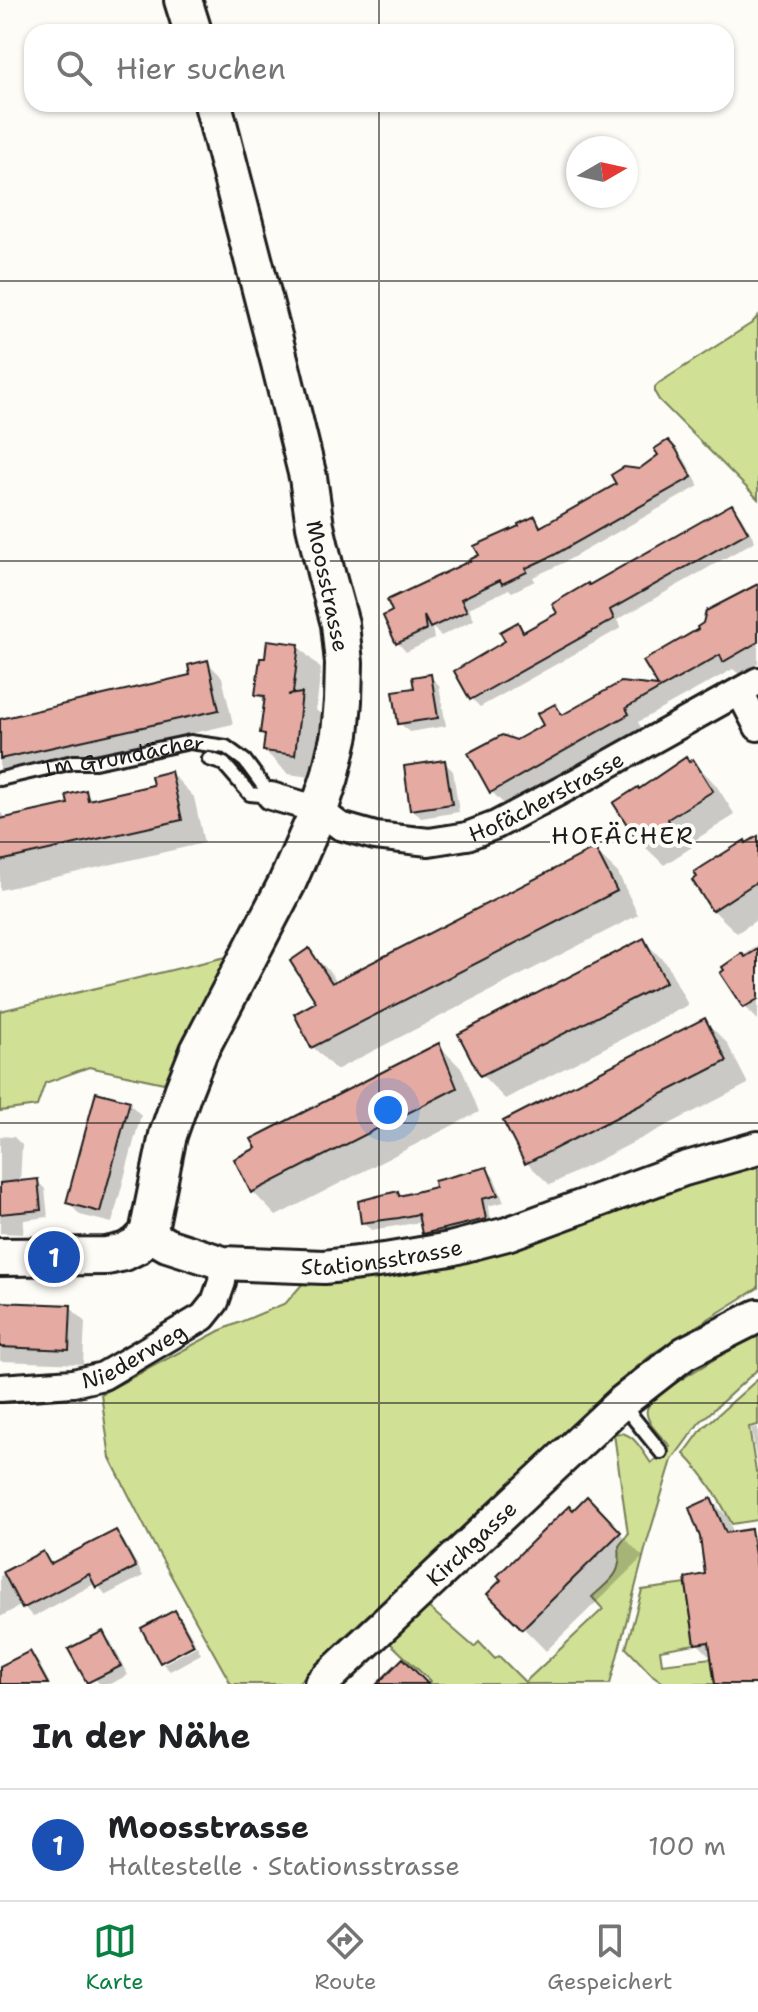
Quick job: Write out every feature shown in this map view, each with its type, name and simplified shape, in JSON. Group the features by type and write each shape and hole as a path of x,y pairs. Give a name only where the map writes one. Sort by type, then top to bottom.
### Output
{"main road":[{"path":"183,0 190,24"},
{"name":"Moosstrasse","path":"148,1234 168,1135 199,1051 287,883 319,810 330,777 342,712 344,663 340,624 322,557 308,477 215,112"},
{"path":"0,1257 107,1256 136,1246 148,1234"}],"street":[{"name":"Hofächerstrasse","path":"319,810 340,826 375,836 429,842 467,836 496,825 575,783 749,686"},
{"path":"749,686 758,727"},
{"path":"271,796 319,810"},
{"name":"Stationsstrasse","path":"148,1234 167,1245 223,1263 324,1267 385,1260 450,1249 507,1234 684,1169 758,1148"},
{"name":"Niederweg","path":"0,1388 73,1383 103,1376 203,1317 215,1302 222,1282 223,1263"},
{"name":"Kirchgasse","path":"321,1684 621,1403 685,1353 758,1316"}],"lane":[{"name":"Im Grundächer","path":"0,779 73,762 95,762 190,742 226,747 245,761 271,796"},
{"path":"209,759 224,764 250,794 271,796"},
{"path":"621,1403 661,1452"}],"green space":[{"path":"758,316 758,499 659,400 655,387"},
{"path":"226,957 164,1083 89,1067 45,1083 37,1106 0,1111 0,1011"},
{"path":"758,1161 758,1288 655,1352 616,1384 297,1684 231,1684 110,1458 101,1394 219,1331 286,1303 305,1281 659,1191"},
{"path":"758,1336 758,1369 699,1423 672,1460 610,1684 428,1684 430,1681 390,1643 427,1606 474,1647 479,1642 495,1659 499,1656 525,1682 603,1609 592,1597 614,1576 619,1564 619,1546 628,1534 614,1434 621,1433 631,1438 651,1463 670,1446 648,1419 647,1409 652,1402 697,1370"},
{"path":"758,1379 758,1425 749,1427 758,1473 758,1520 732,1524 711,1487 684,1454 703,1428"},
{"path":"686,1584 695,1644 660,1650 662,1664 711,1658 715,1684 665,1684 626,1648 642,1590"}],"building":[{"path":"668,440 692,477 526,568 527,572 502,584 500,580 461,599 467,611 430,628 424,616 426,630 396,644 383,616 392,611 387,600 470,561 479,555 474,546 535,516 540,527 616,484 611,475 624,467 639,469 658,455 654,449"},
{"path":"732,504 748,532 610,610 614,619 470,700 454,671 505,641 500,632 518,622 523,632 557,613 552,604"},
{"path":"758,584 758,642 723,662 720,655 626,708 629,714 490,793 468,753 502,735 516,740 543,725 537,714 555,704 562,715 621,682 658,686 643,661 698,629 706,611"},
{"path":"267,640 299,644 293,693 288,695 302,693 295,755 263,751 265,734 260,733 265,696 255,695 260,658 265,658"},
{"path":"208,660 219,710 0,759 0,719 190,675 188,665"},
{"path":"431,674 438,718 398,724 393,691 414,688 412,677"},
{"path":"686,757 689,762 693,759 713,791 668,819 670,823 639,843 613,803"},
{"path":"445,760 452,804 410,810 404,766"},
{"path":"171,771 182,820 0,861 0,819 68,804 66,795 86,790 88,800 153,785 151,776"},
{"path":"758,836 758,881 712,911 692,880 697,877 694,872 745,840 746,843"},
{"path":"595,848 617,891 311,1048 294,1014 316,1002 290,961 309,948 332,983"},
{"path":"644,938 666,982 480,1076 458,1034"},
{"path":"758,949 758,999 743,1008 720,973 724,970 722,967 742,953 745,957"},
{"path":"705,1018 727,1061 525,1164 503,1121"},
{"path":"439,1043 457,1088 251,1193 234,1159 256,1148 251,1139"},
{"path":"96,1092 130,1101 100,1212 66,1203"},
{"path":"487,1167 498,1195 482,1199 486,1219 422,1234 418,1214 361,1223 358,1201 398,1191 399,1196 435,1187 434,1181"},
{"path":"38,1179 41,1210 0,1214 0,1183"},
{"path":"0,1302 71,1305 69,1350 0,1347"},
{"path":"587,1496 621,1532 522,1629 487,1594 501,1580 497,1576 569,1506 573,1510"},
{"path":"711,1498 726,1533 751,1529 758,1574 758,1684 715,1684 709,1642 695,1644 685,1578 705,1574 700,1537 689,1508"},
{"path":"116,1530 136,1567 96,1588 89,1574 22,1609 3,1572 43,1551 50,1564"},
{"path":"175,1610 194,1645 160,1663 141,1628"},
{"path":"103,1631 121,1666 87,1683 68,1649"},
{"path":"30,1651 48,1684 0,1684 0,1666"},
{"path":"403,1658 428,1684 377,1684"}],"place":[{"name":"Moosstrasse","path":"54,1257"}],"district":[{"name":"HOFÄCHER","path":"623,836"}]}
